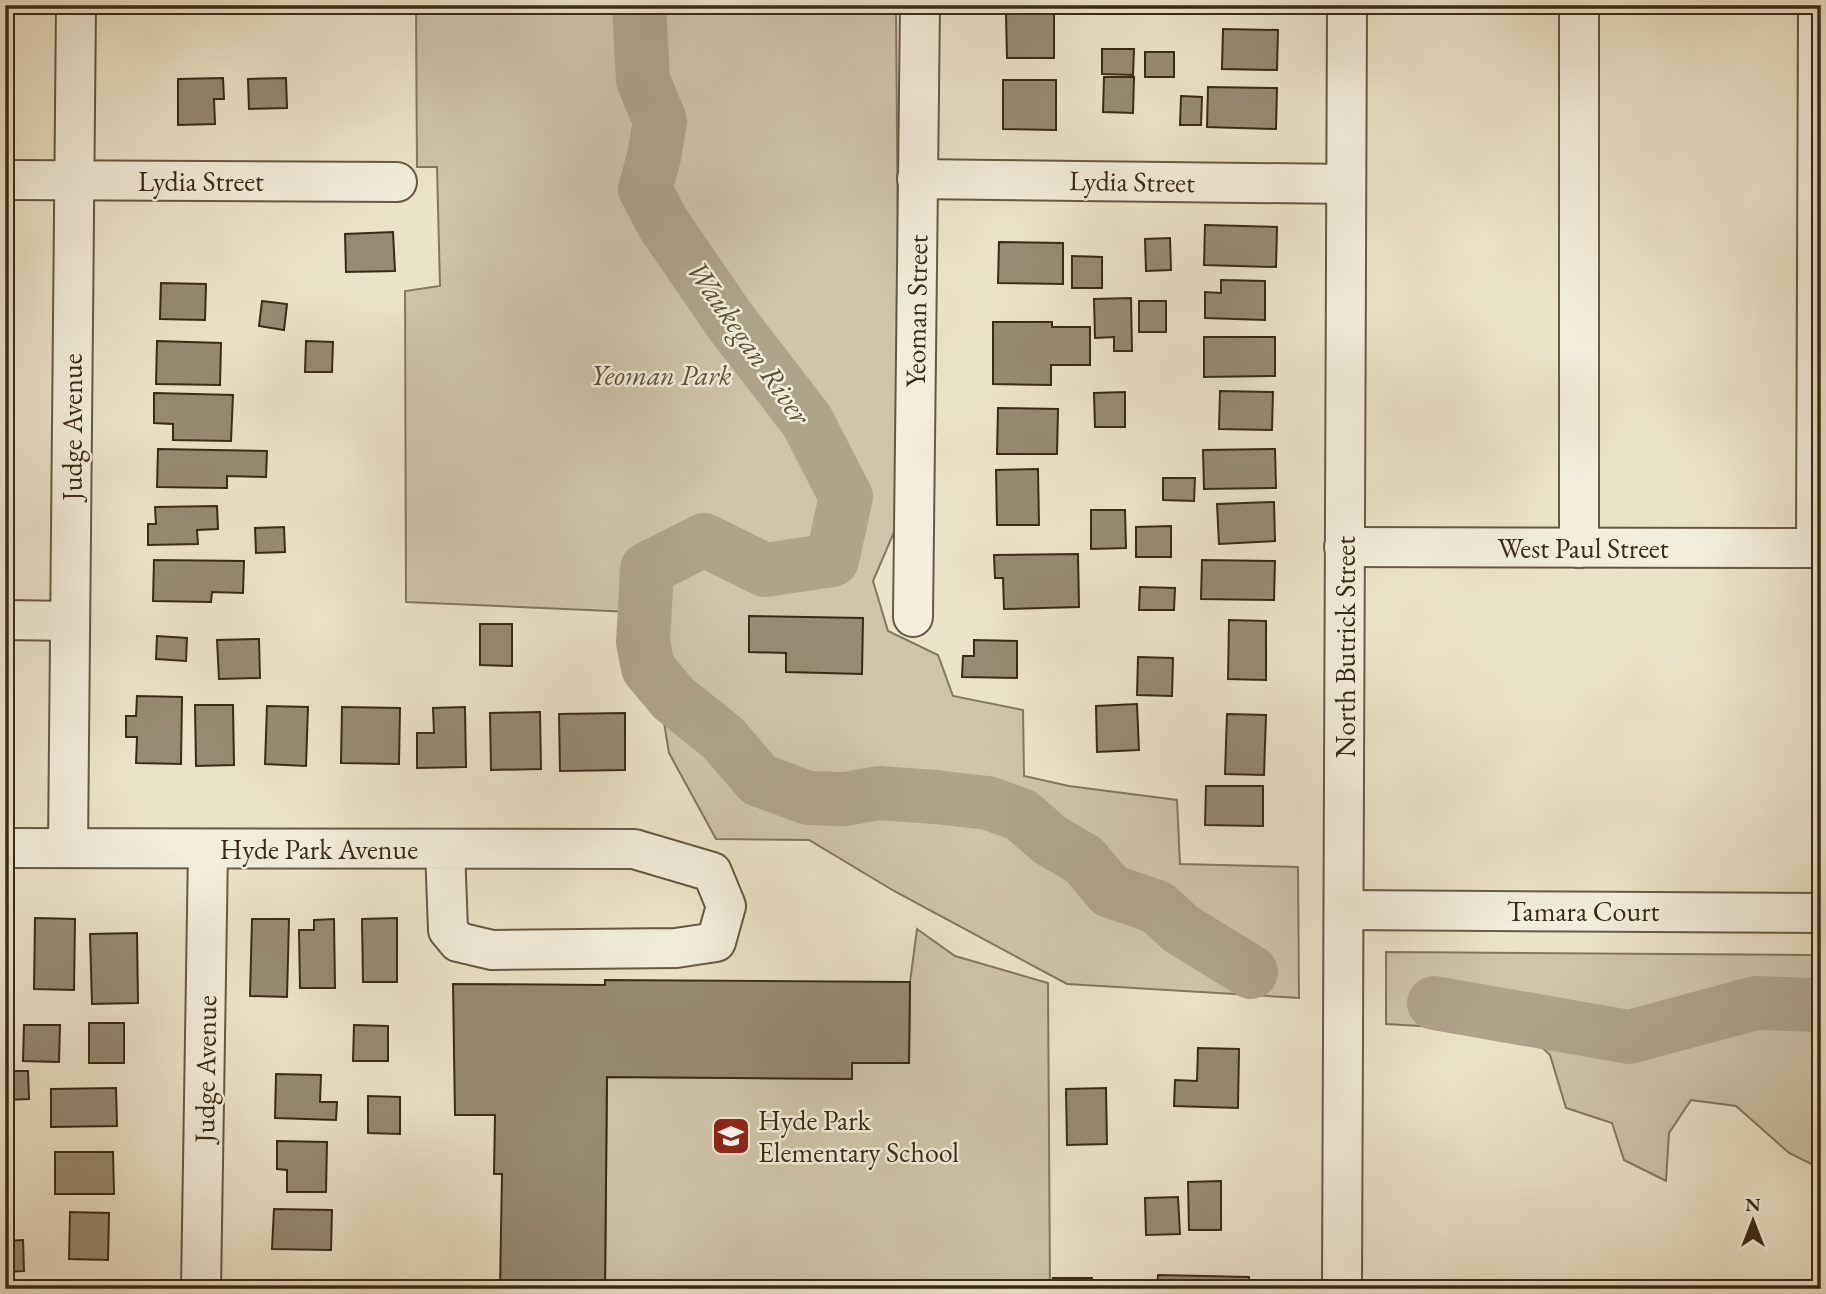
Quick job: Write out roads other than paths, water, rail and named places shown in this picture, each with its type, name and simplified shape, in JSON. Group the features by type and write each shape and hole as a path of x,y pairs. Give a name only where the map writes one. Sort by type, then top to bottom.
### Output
{"street":[{"name":"Judge Avenue","path":"68,848 76,5"},
{"name":"Yeoman Street","path":"913,617 920,5"},
{"name":"North Butrick Street","path":"1342,1289 1347,5"},
{"path":"1579,5 1579,548"},
{"path":"1818,5 1818,548"},
{"name":"Lydia Street","path":"917,179 1346,184"},
{"name":"Lydia Street","path":"5,180 397,182"},
{"name":"West Paul Street","path":"1344,547 1818,548"},
{"path":"5,620 70,621"},
{"name":"Hyde Park Avenue","path":"5,848 634,849 712,872 726,906 716,942 677,948 492,950 458,942 448,930 445,849"},
{"name":"Judge Avenue","path":"201,1289 208,849"},
{"name":"Tamara Court","path":"1345,910 1821,913"}],"waterway":[{"name":"Waukegan River","path":"639,5 643,80 660,121 645,189 664,225 730,321 807,421 846,497 832,560 765,570 704,540 647,569 643,642 648,668 673,698 723,738 759,780 808,798 845,799 879,793 935,797 988,803 1021,815 1050,840 1084,860 1110,891 1157,907 1181,929 1251,972"},
{"name":"Waukegan River","path":"1434,1003 1629,1037 1756,1003 1821,1005"}],"place":[{"name":"Hyde Park Elementary School","path":"731,1136"}],"park label":[{"name":"Yeoman Park","path":"661,375"}]}
